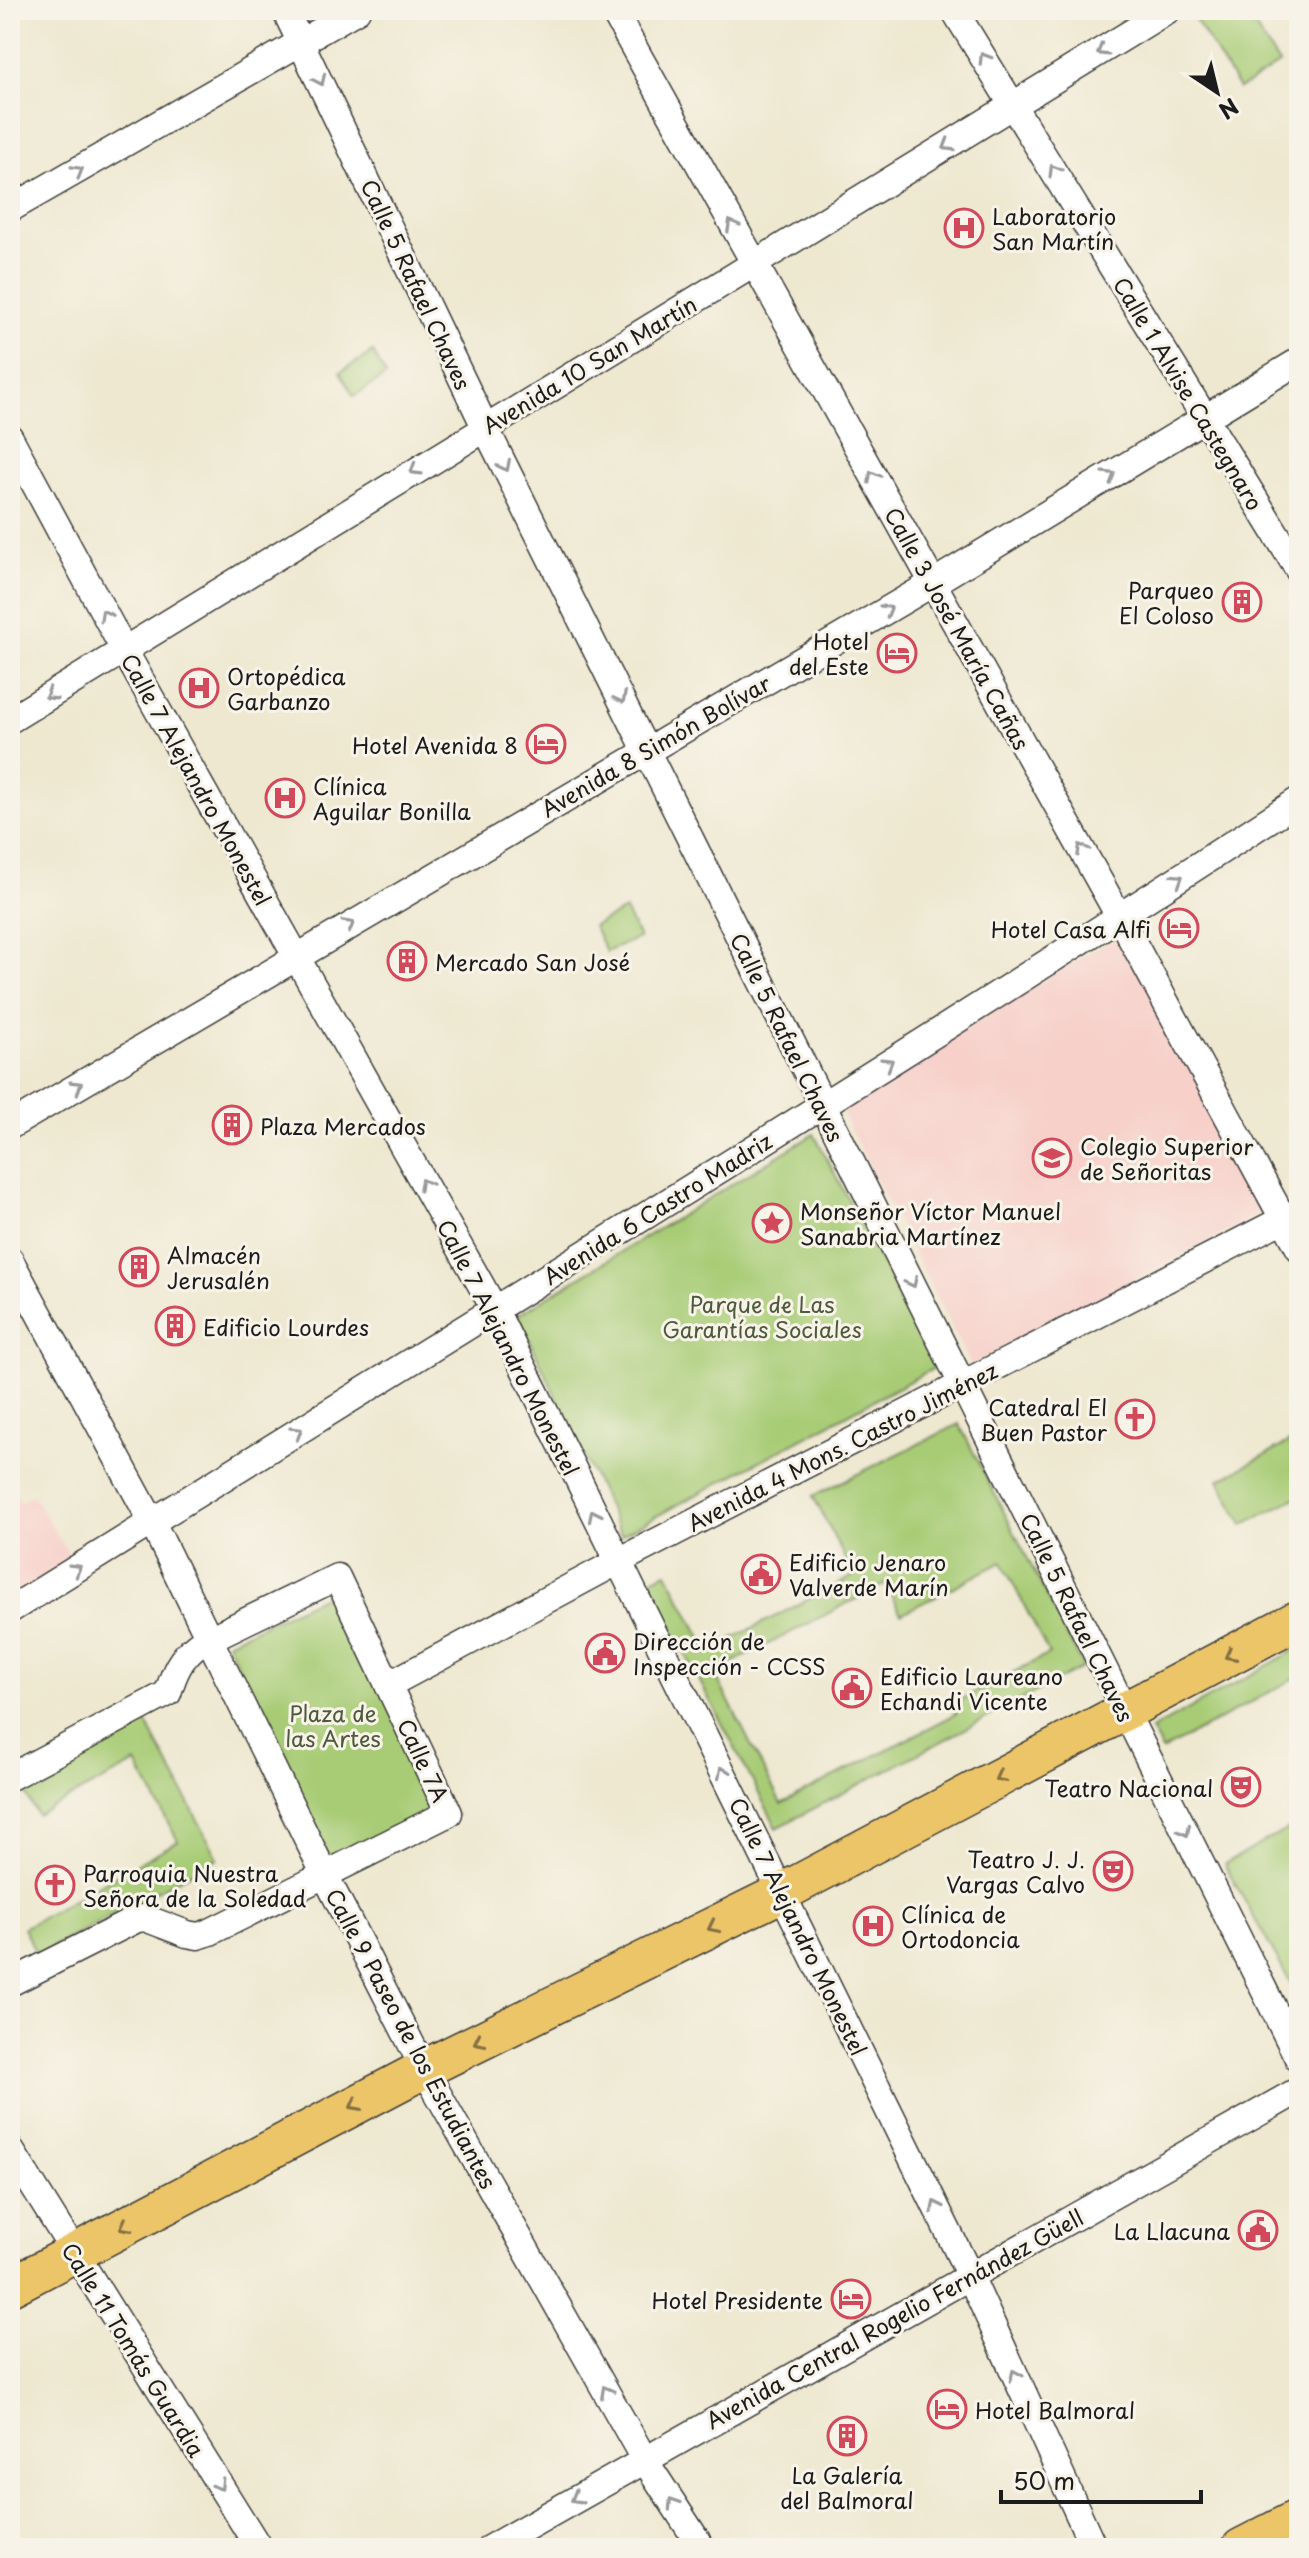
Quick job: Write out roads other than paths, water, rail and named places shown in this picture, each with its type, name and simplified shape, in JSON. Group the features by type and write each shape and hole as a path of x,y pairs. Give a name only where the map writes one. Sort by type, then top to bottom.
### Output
{"highway":[{"path":"10,2287 424,2069 783,1892 1299,1619"},
{"path":"1241,2548 1299,2518"}],"street":[{"name":"Calle 5 Rafael Chaves","path":"285,10 485,427 1299,2060"},
{"path":"10,209 357,10"},
{"name":"Calle 3 José María Cañas","path":"613,10 1120,918 1291,1215 1299,1248"},
{"name":"Calle 1 Alvise Castegnaro","path":"954,10 1299,571"},
{"name":"Avenida 10 San Martín","path":"10,720 1168,10"},
{"name":"Avenida 8 Simón Bolívar","path":"10,1126 933,583 1299,361"},
{"name":"Calle 7 Alejandro Monestel","path":"10,438 124,650 495,1310 970,2276 1094,2548"},
{"name":"Avenida 6 Castro Madriz","path":"10,1610 1120,918 1299,800"},
{"name":"Avenida 4 Mons. Castro Jiménez","path":"388,1685 617,1562 1291,1215"},
{"name":"Calle 9 Paseo de los Estudiantes","path":"10,1260 152,1522 424,2069 644,2459 702,2548"},
{"name":"Calle 7A","path":"209,1639 337,1577 449,1813 324,1873"},
{"path":"10,1777 168,1693 178,1666 187,1653 209,1639"},
{"path":"10,1983 128,1921 145,1918 198,1936 324,1873"},
{"name":"Avenida Central Rogelio Fernández Güell","path":"490,2548 1299,2090"},
{"name":"Calle 11 Tomás Guardia","path":"10,2149 259,2548"}],"place":[{"name":"Laboratorio San Martín","path":"964,228"},
{"name":"Parqueo El Coloso","path":"1242,602"},
{"name":"Hotel del Este","path":"897,653"},
{"name":"Ortopédica Garbanzo","path":"199,688"},
{"name":"Hotel Avenida 8","path":"546,744"},
{"name":"Clínica Aguilar Bonilla","path":"285,798"},
{"name":"Hotel Casa Alfi","path":"1179,928"},
{"name":"Mercado San José","path":"407,961"},
{"name":"Plaza Mercados","path":"232,1125"},
{"name":"Colegio Superior de Señoritas","path":"1052,1158"},
{"name":"Monseñor Víctor Manuel Sanabria Martínez","path":"772,1223"},
{"name":"Almacén Jerusalén","path":"139,1267"},
{"name":"Edificio Lourdes","path":"175,1326"},
{"name":"Catedral El Buen Pastor","path":"1135,1419"},
{"name":"Edificio Jenaro Valverde Marín","path":"761,1574"},
{"name":"Dirección de Inspección - CCSS","path":"605,1653"},
{"name":"Edificio Laureano Echandi Vicente","path":"852,1688"},
{"name":"Teatro Nacional","path":"1241,1787"},
{"name":"Teatro J. J. Vargas Calvo","path":"1113,1871"},
{"name":"Parroquia Nuestra Señora de la Soledad","path":"55,1885"},
{"name":"Clínica de Ortodoncia","path":"873,1926"},
{"name":"La Llacuna","path":"1258,2230"},
{"name":"Hotel Presidente","path":"851,2299"},
{"name":"Hotel Balmoral","path":"947,2409"},
{"name":"La Galería del Balmoral","path":"847,2436"}],"park label":[{"name":"Parque de Las Garantías Sociales","path":"762,1316"},
{"name":"Plaza de las Artes","path":"333,1724"}]}
